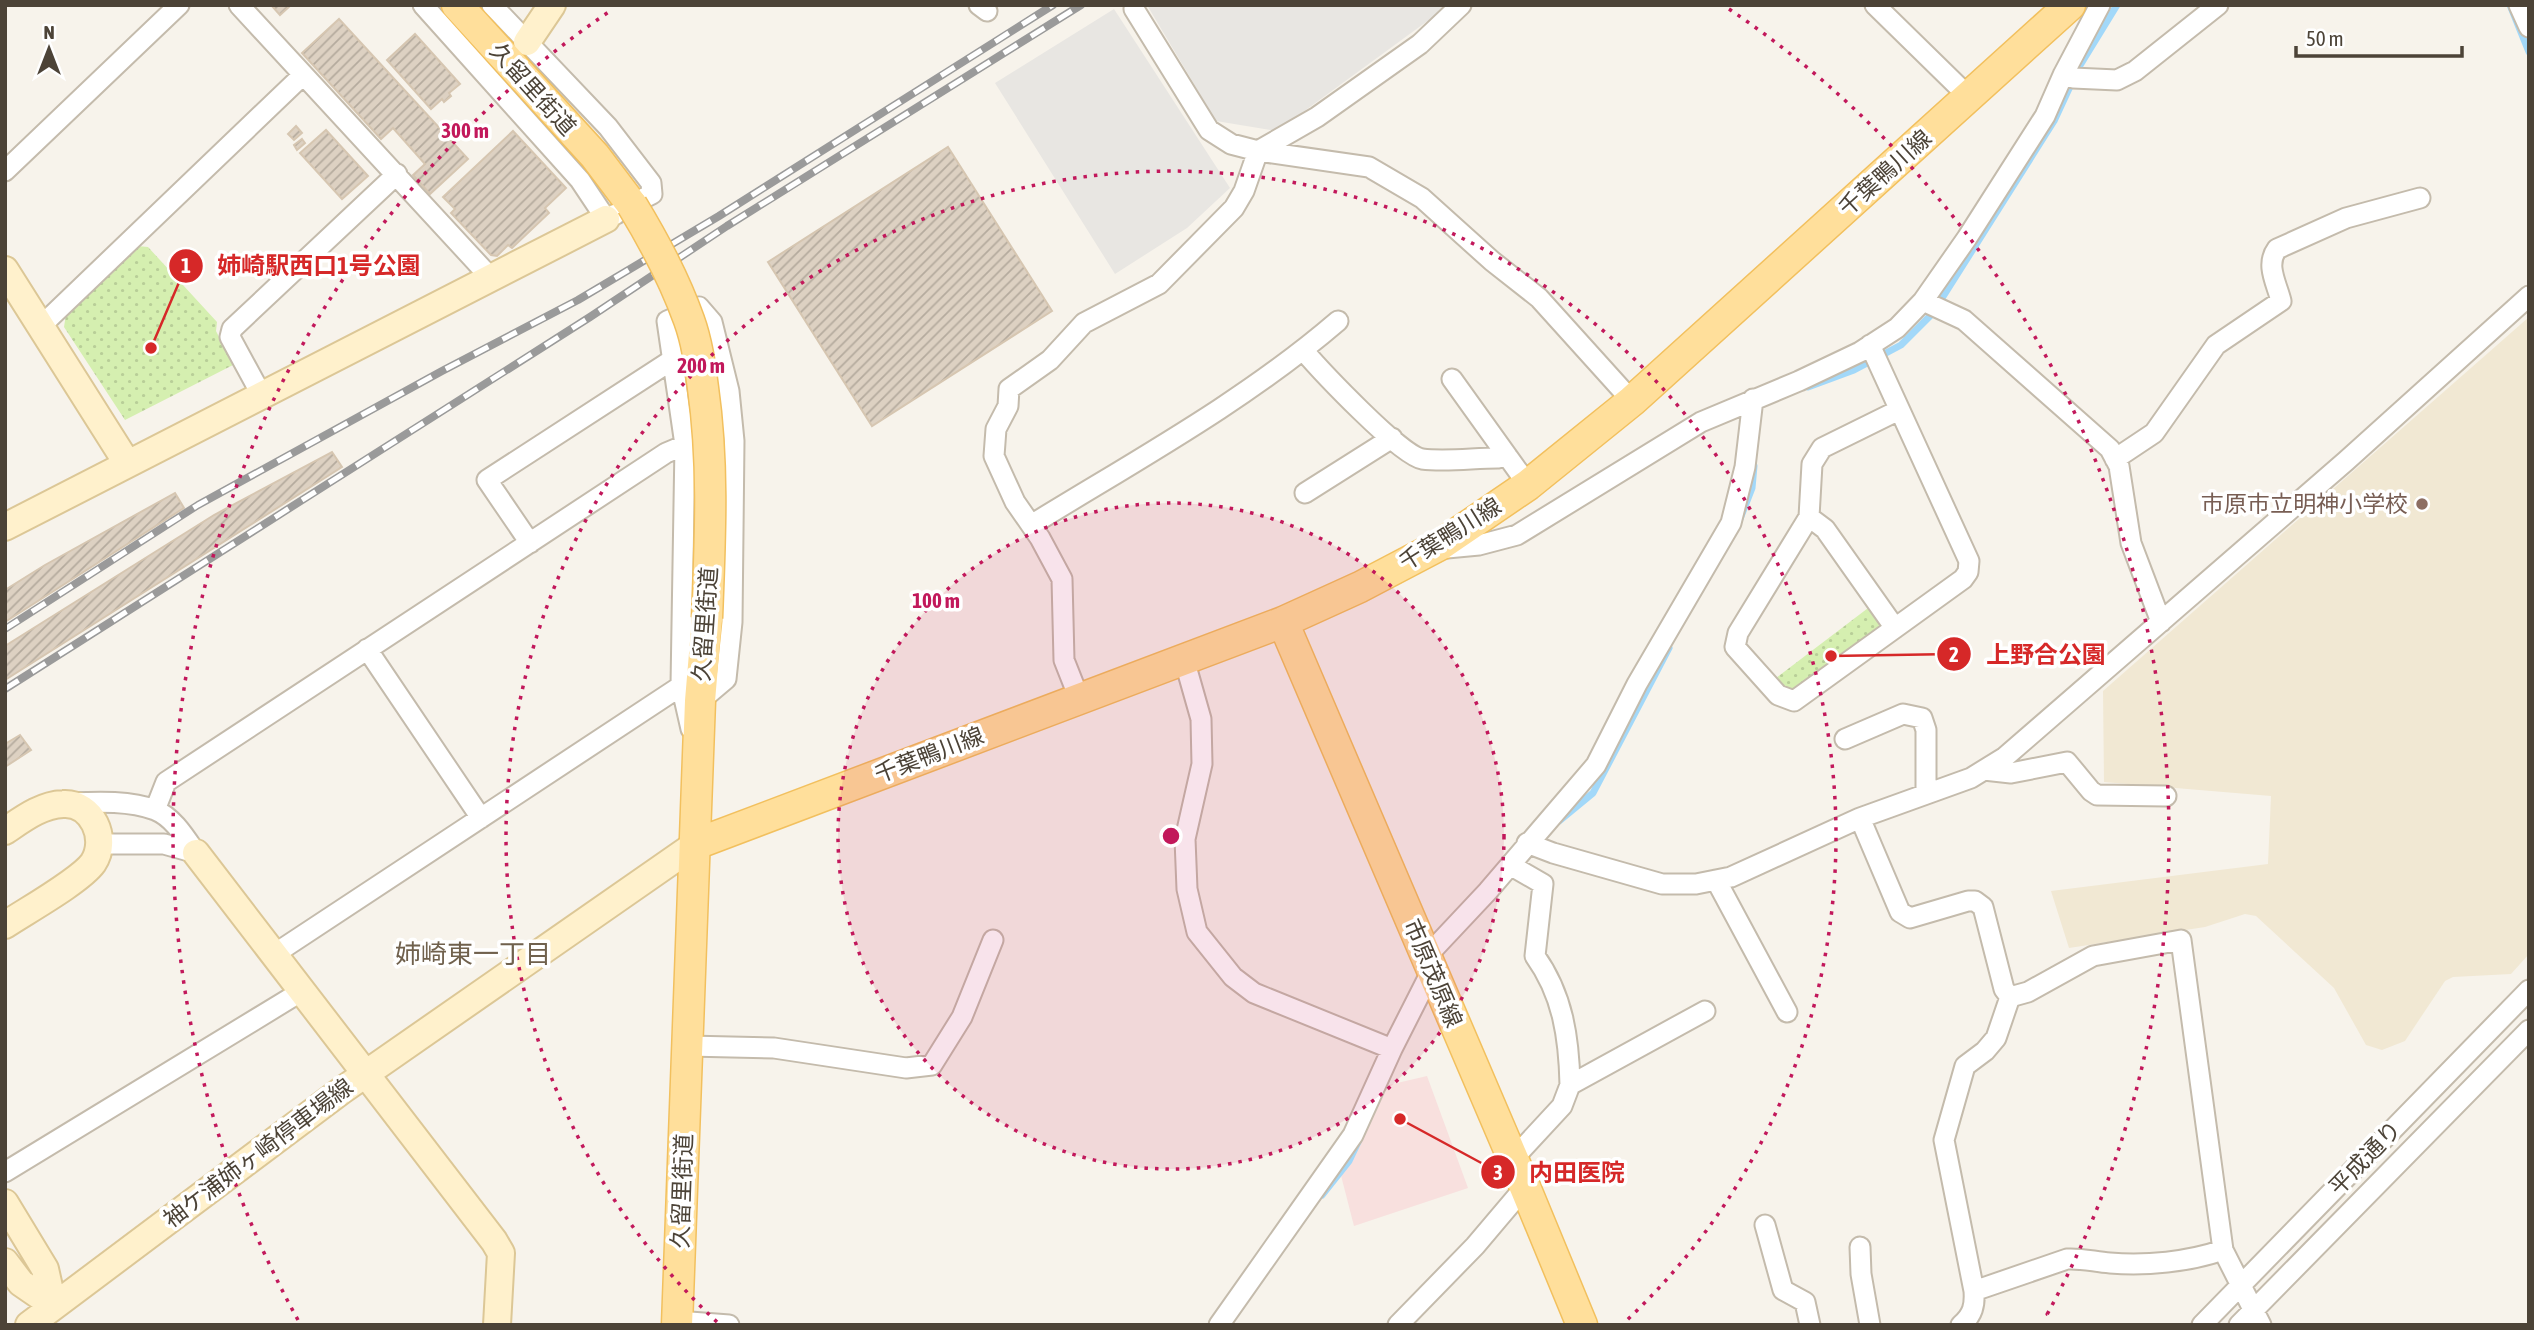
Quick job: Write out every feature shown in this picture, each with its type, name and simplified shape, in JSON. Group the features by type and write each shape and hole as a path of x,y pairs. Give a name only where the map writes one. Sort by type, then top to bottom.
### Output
{"main road":[{"name":"久留里街道","path":"457,5 619,185 650,238 689,319 699,359 710,439 711,494 707,618 695,686 698,759 696,844 677,1323"},
{"name":"千葉鴨川線","path":"696,844 1283,622 1360,587 1440,545 1528,485 1632,401 2070,5"},
{"name":"市原茂原線","path":"1283,622 1582,1325"}],"street":[{"path":"5,171 179,5"},
{"path":"239,5 490,277"},
{"path":"5,527 614,215 423,5"},
{"path":"527,42 552,5"},
{"path":"1080,698 1064,660 1062,579 1015,502 994,456 996,429 1008,406 1009,389 1050,360 1084,324 1159,284 1234,208 1244,191 1258,151 1317,117 1420,44 1461,5"},
{"path":"1875,5 1969,97"},
{"path":"1440,545 1447,548 1479,545 1517,535 1701,422 1799,382 1898,328 1923,301 1967,238 2045,117 2063,75 2100,5"},
{"path":"2063,75 2117,80 2135,71 2218,5"},
{"path":"2519,5 2529,27"},
{"path":"1134,9 1209,130 1231,144 1258,151 1369,167 1422,198 1492,261 1539,298 1632,401"},
{"path":"499,12 608,127 651,183 652,194 644,198"},
{"path":"41,326 303,75"},
{"path":"261,394 230,337 232,329 397,174"},
{"path":"2115,459 2154,433 2216,345 2281,301 2270,266 2277,249 2346,218 2420,198"},
{"path":"5,270 127,463"},
{"path":"1527,843 1662,884 1696,884 1731,877 1860,818 1971,778 2005,757 2346,461 2529,296"},
{"path":"1923,301 1964,320 2075,415 2110,449 2119,466 2131,543 2161,622"},
{"path":"273,955 481,818 695,686 726,679 732,622 734,441 729,391 712,322 699,307 667,321 685,445 695,686"},
{"path":"1031,525 1253,387 1338,321"},
{"path":"1870,345 1969,561 1968,572 1963,579 1794,701 1778,695 1735,648 1738,633 1809,517 1812,464 1822,448 1899,410"},
{"path":"1303,350 1353,403 1409,454 1422,458 1507,456"},
{"path":"530,543 487,480 672,360"},
{"path":"1452,379 1528,485"},
{"path":"1219,1325 1353,1135 1429,963 1527,843 1596,765 1637,684 1731,523 1745,467 1753,399"},
{"path":"1305,493 1392,438"},
{"path":"155,810 166,782 666,453 685,445"},
{"path":"1809,517 1825,529 1895,628"},
{"path":"367,649 481,818"},
{"path":"1184,659 1201,719 1202,764 1185,839 1187,889 1197,932 1233,977 1254,993 1392,1049"},
{"path":"1845,739 1903,714 1922,718 1926,730 1926,794"},
{"path":"1984,770 2011,773 2067,762 2097,795 2166,796"},
{"path":"5,831 48,806 99,802 155,810 180,830 196,853"},
{"path":"5,925 83,874 94,861 100,833 95,821 83,811 66,803"},
{"path":"1860,818 1900,912 1910,918 1968,901 1975,901 1983,907 2004,989 2010,997"},
{"path":"99,844 164,844 196,853"},
{"path":"497,1325 501,1253 365,1073 696,844"},
{"name":"袖ケ浦姉ヶ崎停車場線","path":"29,1325 59,1315 365,1073 196,853"},
{"path":"1510,865 1543,884 1535,956 1549,976 1566,1025 1570,1086 1562,1106 1513,1159"},
{"path":"1716,880 1787,1012"},
{"path":"688,1046 774,1048 906,1068 932,1065 962,1017 993,940"},
{"path":"2010,997 2028,992 2093,956 2180,940 2223,1250 2257,1317"},
{"name":"平成通り","path":"2202,1325 2529,990"},
{"path":"5,1172 302,991"},
{"path":"1961,1325 1969,1319 1975,1304 1974,1291 1944,1140 1965,1066 1985,1051 1996,1038 2010,997"},
{"path":"1570,1086 1704,1011"},
{"name":"平成通り","path":"2239,1325 2257,1317 2387,1174 2529,1030"},
{"path":"2368,1155 2387,1174"},
{"path":"1398,1325 1475,1246 1525,1186"},
{"path":"5,1203 45,1269 59,1315"},
{"path":"1765,1225 1783,1290 1805,1302 1810,1325"},
{"path":"1860,1247 1861,1274 1870,1325"},
{"path":"1974,1291 2067,1259 2082,1258 2128,1264 2177,1260 2223,1250"},
{"path":"5,1262 21,1283 59,1315"},
{"path":"677,1323 729,1325"}],"shaded area":[{"path":"1147,5 1445,5 1437,14 1277,131 1216,121"},
{"path":"1114,9 1230,188 1187,228 1115,274 995,83"},
{"name":"市原市立明神小学校","path":"2529,317 2529,954 2511,974 2453,977 2445,981 2405,1041 2382,1050 2366,1045 2334,988 2256,916 2245,914 2205,927 2069,948 2051,891 2268,864 2271,796 2104,782 2103,691"},
{"path":"1427,1076 1468,1188 1354,1226 1335,1152 1380,1087"}],"green space":[{"path":"137,246 148,247 217,322 216,331 233,365 125,420 64,327 66,314"},
{"path":"1876,602 1895,628 1794,701 1768,684"}],"building":[{"path":"271,5 291,5 280,15"},
{"path":"339,19 468,159 430,194 413,175 425,164 393,128 381,139 302,53"},
{"path":"415,34 460,84 449,93 451,96 444,102 442,99 431,109 387,60"},
{"path":"296,126 302,133 294,140 288,134"},
{"path":"326,130 368,176 342,199 300,153"},
{"path":"513,131 566,188 545,208 549,213 512,248 508,245 497,256 491,255 451,213 455,209 443,197"},
{"path":"302,139 305,143 297,150 294,145"},
{"path":"948,147 1052,311 872,426 768,262"},
{"path":"332,452 342,467 5,680 5,646 214,515"},
{"path":"175,493 184,508 5,622 5,590"},
{"path":"20,735 31,750 5,767 5,744"}],"waterway":[{"path":"1808,387 1854,370 1901,345 1932,314 2054,121 2079,67 2117,5"},
{"path":"2510,5 2529,52"},
{"path":"1738,524 1752,488 1754,466"},
{"path":"1559,821 1593,793 1669,648"},
{"path":"1322,1195 1349,1161 1358,1142"}],"railway":[{"path":"5,629 198,505 578,300 719,216 1053,5"},
{"path":"5,689 590,317 727,226 1081,5"}],"place":[{"name":"姉崎駅西口1号公園","path":"151,348"},
{"name":"市原市立明神小学校","path":"2422,504"},
{"name":"上野合公園","path":"1831,656"},
{"name":"内田医院","path":"1400,1119"}],"district":[{"name":"姉崎東一丁目","path":"473,954"}]}
